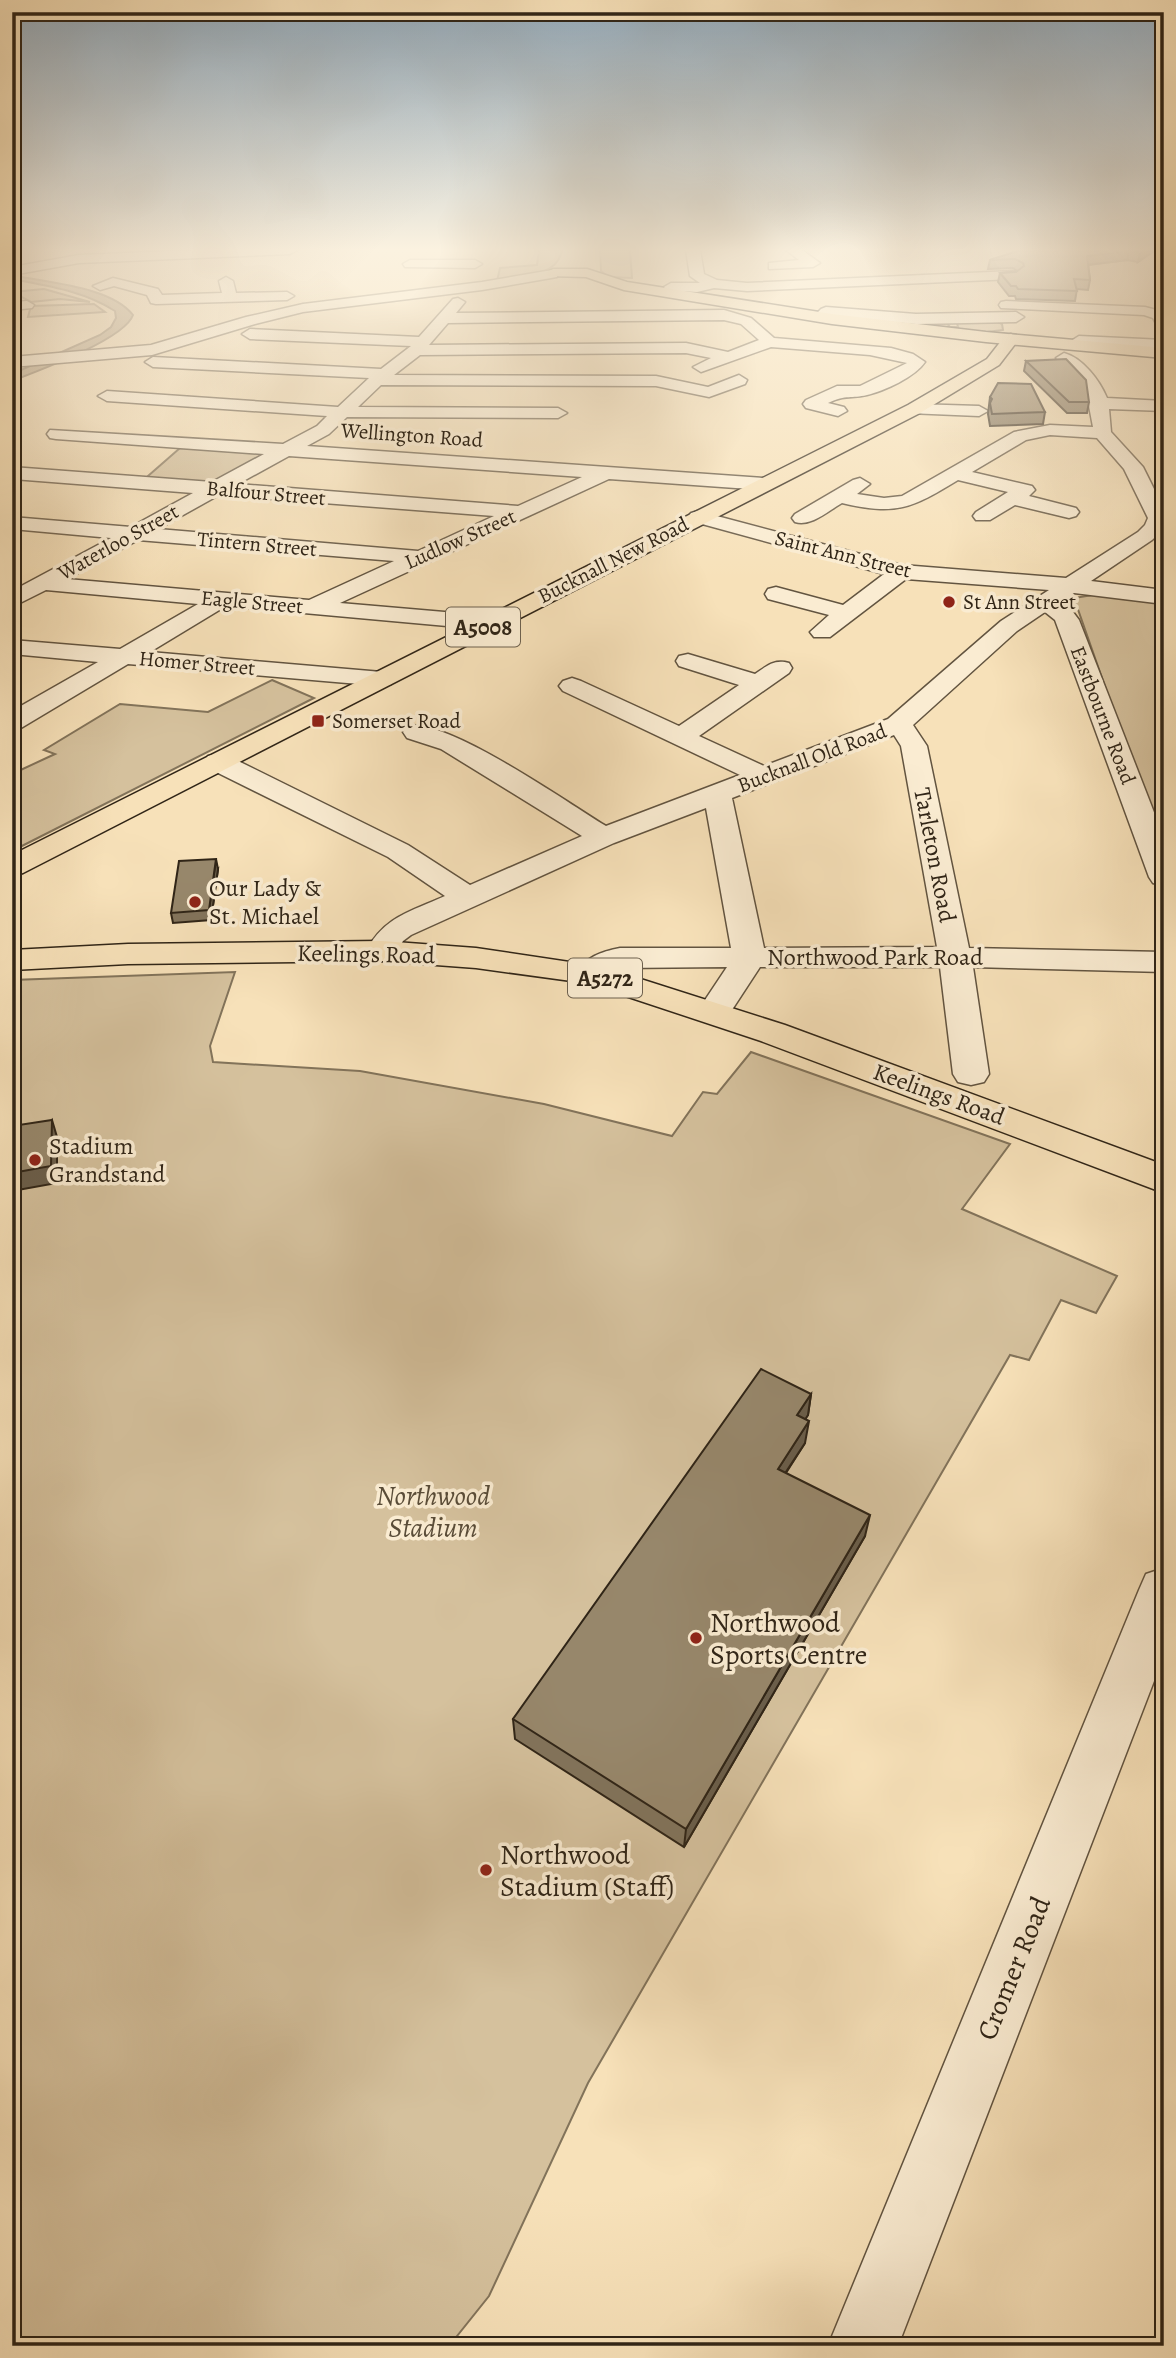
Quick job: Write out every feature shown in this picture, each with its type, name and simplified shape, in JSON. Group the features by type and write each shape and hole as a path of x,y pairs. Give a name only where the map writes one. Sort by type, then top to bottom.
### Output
{"main road":[{"name":"Bucknall New Road","path":"12,867 914,409 995,360"},
{"name":"Bucknall New Road","path":"953,387 1011,360"},
{"name":"Keelings Road","path":"12,960 128,954 382,951 476,958 591,974 714,1012 944,1095 1164,1180"}],"street":[{"path":"12,362 50,360"},
{"path":"23,464 56,434 156,360"},
{"name":"Waterloo Street","path":"12,600 323,430 340,412 402,360"},
{"path":"489,414 498,360"},
{"path":"701,367 717,360"},
{"path":"838,411 812,404 844,390 863,391 912,368 917,362 915,360"},
{"path":"839,496 890,505 911,500 1020,436 1050,430 1105,438 1101,403 1093,384 1074,361"},
{"path":"153,362 381,377 494,381 656,381 709,392 739,380"},
{"path":"107,396 340,412 558,414 561,381"},
{"path":"124,481 178,441 222,403"},
{"path":"1101,403 1164,405"},
{"path":"914,409 979,411"},
{"name":"Wellington Road","path":"56,434 764,484"},
{"name":"Bucknall Old Road","path":"382,951 390,936 400,928 604,837 897,725 1009,626 1154,537 1158,518 1154,489 1105,438"},
{"name":"Balfour Street","path":"23,464 124,481 520,512"},
{"name":"Ludlow Street","path":"311,607 609,472"},
{"path":"956,474 1069,512"},
{"path":"802,518 860,484"},
{"path":"983,516 1018,494"},
{"name":"Saint Ann Street","path":"698,517 824,559 901,572 1073,586 1164,597"},
{"name":"Tintern Street","path":"12,523 418,557"},
{"path":"797,566 824,559"},
{"path":"822,632 901,572"},
{"name":"Eagle Street","path":"12,581 491,623"},
{"path":"776,594 848,613"},
{"path":"12,722 220,600"},
{"name":"Eastbourne Road","path":"1045,602 1062,612 1067,620 1164,877"},
{"name":"Homer Street","path":"12,647 382,679"},
{"path":"688,661 758,683"},
{"path":"679,738 780,668"},
{"path":"601,699 629,685"},
{"path":"572,687 765,777"},
{"name":"Tarleton Road","path":"897,725 909,735 914,746 955,957 971,1074"},
{"path":"432,732 604,837"},
{"path":"218,762 398,850 468,898"},
{"path":"714,1012 743,971 749,957 717,793"},
{"name":"Northwood Park Road","path":"591,974 606,961 620,958 955,957 1164,962"},
{"name":"Cromer Road","path":"863,2346 1164,1590"}],"green space":[{"path":"180,448 259,450 267,454 214,483 149,478 148,476"},
{"path":"1099,594 1164,602 1164,855 1074,598"},
{"path":"272,680 314,698 12,851 12,774 55,754 44,750 120,704 208,712"},
{"name":"Northwood Stadium","path":"235,972 210,1046 213,1062 360,1071 544,1104 672,1136 703,1092 717,1094 751,1052 1010,1144 962,1209 1117,1276 1096,1313 1061,1300 1029,1360 1010,1355 588,2083 489,2296 449,2346 12,2346 12,980"}],"shaded area":[{"path":"43,360 64,360 12,381 12,374"}],"building":[{"path":"1067,360 1086,380 1089,402 1069,402 1026,361"},
{"path":"998,383 1031,384 1045,412 992,414 990,397"},
{"path":"216,859 209,910 171,913 179,861"},
{"path":"52,1120 51,1166 12,1173 12,1126"},
{"name":"Northwood Sports Centre","path":"761,1369 811,1394 797,1415 809,1421 778,1469 870,1515 686,1829 513,1719"}],"place":[{"name":"St Ann Street","path":"949,602"},
{"name":"Somerset Road","path":"318,721"},
{"name":"Our Lady & St. Michael","path":"195,902"},
{"name":"Stadium Grandstand","path":"35,1160"},
{"name":"Northwood Sports Centre","path":"696,1638"},
{"name":"Northwood Stadium (Staff)","path":"486,1870"}]}
